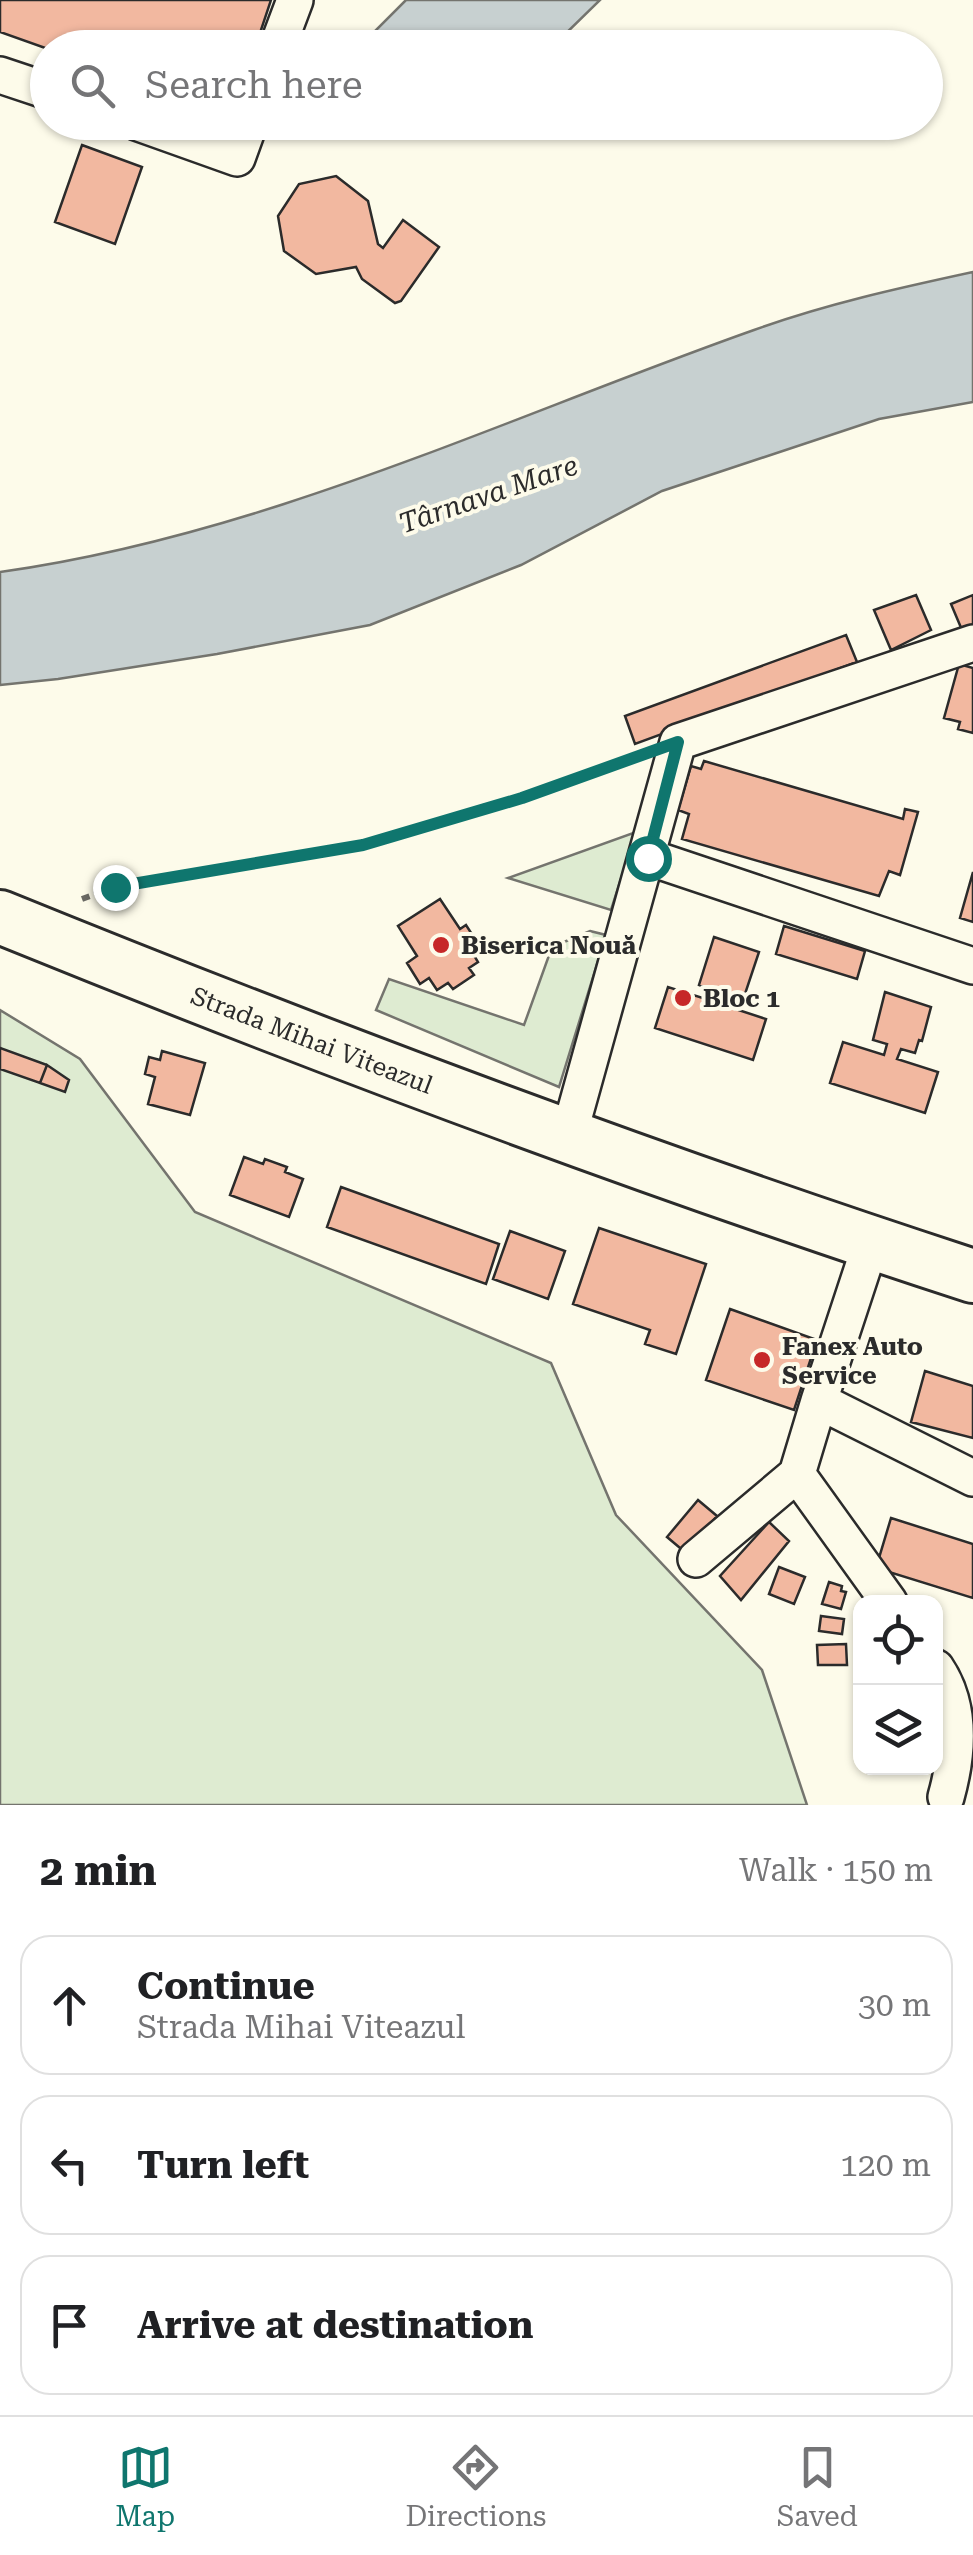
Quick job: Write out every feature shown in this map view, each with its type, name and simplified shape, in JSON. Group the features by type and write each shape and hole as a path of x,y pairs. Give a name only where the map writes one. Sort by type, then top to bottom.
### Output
{"highway":[{"name":"Strada Mihai Viteazul","path":"0,917 69,919 568,1138 973,1276"}],"street":[{"path":"283,30 294,0"},
{"path":"0,75 30,86"},
{"path":"186,140 237,158 244,140"},
{"path":"568,1138 678,742 973,643"},
{"path":"648,858 973,966"},
{"path":"696,1559 798,1474 871,1243"},
{"path":"819,1401 973,1478"},
{"path":"798,1474 884,1595"},
{"path":"943,1681 956,1718 952,1774 946,1797"}],"path":[{"path":"69,919 115,887 363,845 522,798 678,742"}],"green space":[{"path":"636,832 611,910 508,878"},
{"path":"590,931 606,935 559,1087 376,1010 389,979 524,1025 552,947"},
{"path":"0,1010 80,1059 195,1212 551,1363 616,1515 762,1670 807,1805 0,1805"}],"water":[{"path":"406,0 600,0 569,30 376,30"},
{"name":"Târnava Mare","path":"973,272 973,402 879,419 662,491 521,565 370,625 217,654 0,685 0,572 98,555 289,502 781,321"}],"building":[{"path":"0,0 271,0 261,30 30,30 30,43 0,32"},
{"path":"82,145 142,167 115,244 55,222"},
{"path":"336,176 368,201 378,244 383,248 403,220 439,247 401,301 395,303 362,279 356,267 316,274 284,251 278,216 299,184"},
{"path":"916,595 931,630 891,650 874,610"},
{"path":"973,595 973,625 962,630 951,604"},
{"path":"846,635 857,662 635,744 625,716"},
{"path":"959,664 973,668 973,733 958,729 960,722 944,718"},
{"path":"704,761 903,819 905,809 918,812 900,875 889,871 879,896 682,839 689,814 678,810 691,766 701,769"},
{"path":"973,872 973,922 960,918"},
{"name":"Biserica Nouă","path":"440,899 460,929 466,925 477,942 469,947 478,962 469,968 474,975 453,989 448,983 437,990 429,978 420,984 407,963 417,956 398,926"},
{"path":"784,926 865,951 857,979 776,954"},
{"name":"Bloc 1","path":"714,937 759,952 743,1000 727,995 723,1005 766,1019 753,1060 655,1028 668,987 712,1001 715,991 699,985"},
{"path":"885,992 931,1007 915,1053 901,1049 897,1059 938,1072 925,1113 830,1083 843,1042 884,1055 887,1044 873,1040"},
{"path":"0,1048 47,1065 40,1083 0,1069"},
{"path":"162,1051 205,1063 190,1115 148,1104 155,1077 145,1074 149,1057 160,1060"},
{"path":"47,1065 69,1080 65,1092 40,1083"},
{"path":"244,1157 287,1167 285,1172 303,1179 289,1217 230,1195"},
{"path":"341,1187 499,1244 486,1284 327,1227"},
{"path":"599,1228 706,1264 676,1354 645,1344 650,1330 573,1304"},
{"path":"510,1231 565,1251 548,1299 493,1279"},
{"name":"Fanex Auto Service","path":"730,1309 817,1340 794,1410 706,1380"},
{"path":"925,1371 973,1386 973,1438 911,1422"},
{"path":"698,1500 717,1516 686,1553 667,1537"},
{"path":"891,1518 973,1544 973,1598 876,1568"},
{"path":"769,1522 789,1541 741,1600 720,1576"},
{"path":"779,1567 805,1577 794,1604 769,1594"},
{"path":"829,1582 842,1586 841,1591 846,1592 841,1609 822,1604"},
{"path":"821,1616 844,1619 842,1634 819,1631"},
{"path":"846,1644 847,1665 818,1665 817,1645"}],"place":[{"name":"Biserica Nouă","path":"441,945"},
{"name":"Bloc 1","path":"683,998"},
{"name":"Fanex Auto Service","path":"762,1360"}],"route":[{"path":"115,887 363,845 522,798 678,742 648,858"}]}
